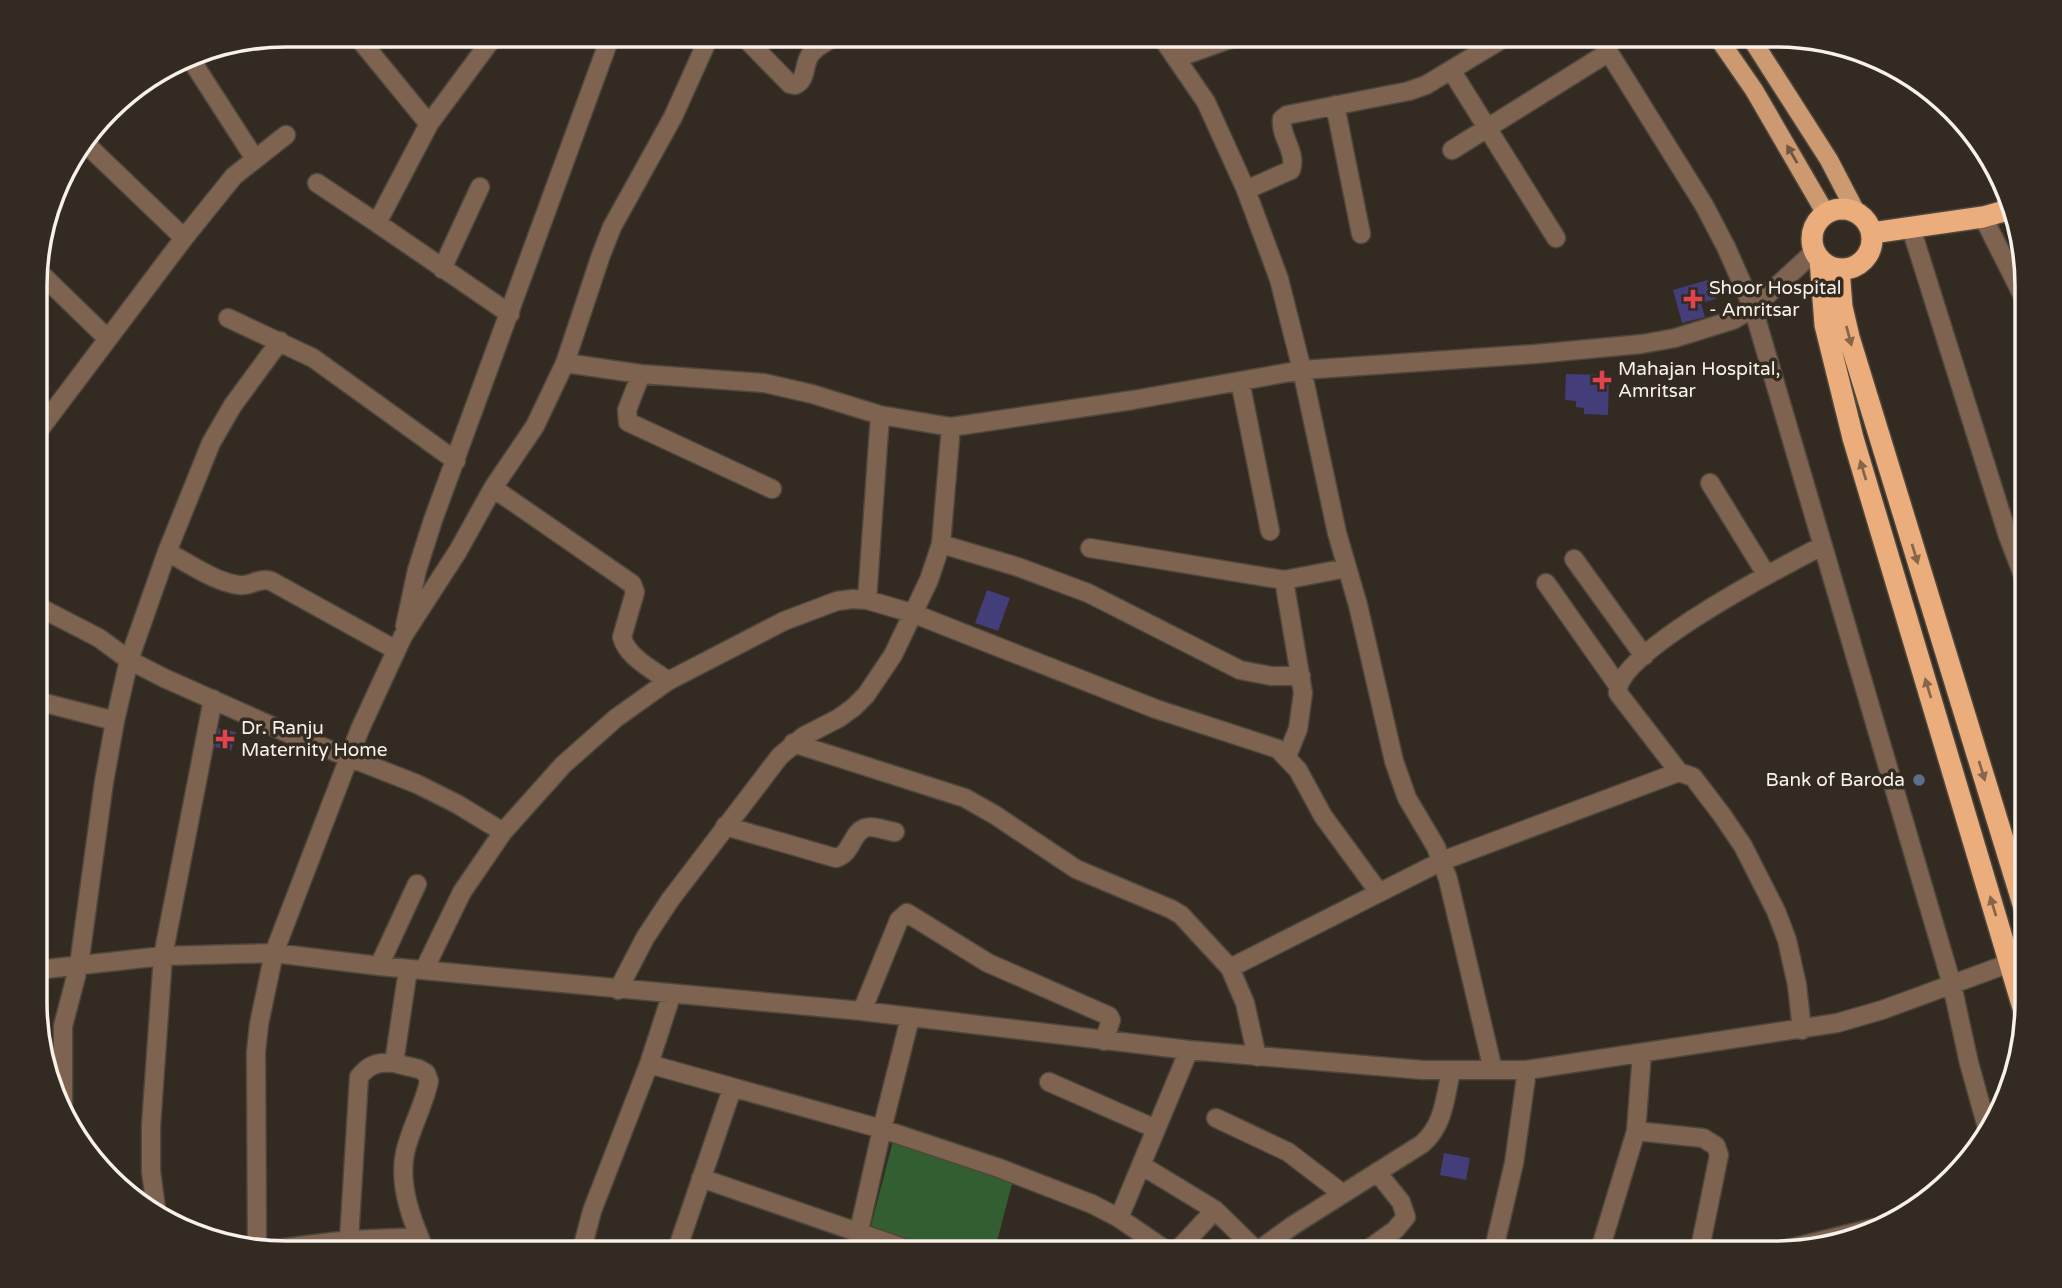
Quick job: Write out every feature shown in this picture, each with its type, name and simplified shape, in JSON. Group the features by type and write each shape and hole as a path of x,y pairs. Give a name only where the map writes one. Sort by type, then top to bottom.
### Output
{"highway":[{"path":"1825,260 1853,267 1864,259 1871,247 1872,233 1867,220 1856,212 1836,210 1826,214 1816,224 1813,237 1825,260 1842,307 2014,875"},
{"path":"1872,233 1983,217 2003,211"},
{"path":"1825,260 1822,304 1825,325 1853,438 2014,946"}],"main road":[{"path":"1724,47 1754,90 1826,214"},
{"path":"1757,47 1829,160 1856,212"}],"street":[{"path":"1169,47 1206,102 1246,190 1279,279 1333,513 1400,782 1442,861 1458,914 1493,1070"},
{"path":"1177,58 1207,47"},
{"path":"1246,190 1292,170 1294,163 1281,126 1282,119 1294,112 1409,91 1426,85 1489,47"},
{"path":"1606,47 1704,205 1753,308 1952,985 1984,1118"},
{"path":"367,48 429,124"},
{"path":"377,223 429,124 482,48"},
{"path":"399,643 417,570 606,48"},
{"path":"257,1238 256,1052 259,1024 274,953 348,756 399,643 458,551 493,488 535,426 565,363 612,227 673,117 704,48"},
{"path":"754,48 790,84 795,85 803,79 810,55 819,48"},
{"path":"1452,150 1609,52"},
{"path":"195,65 255,159"},
{"path":"1451,70 1556,238"},
{"path":"1335,105 1361,234"},
{"path":"47,418 234,176 286,135"},
{"path":"91,148 184,238"},
{"path":"317,183 510,314"},
{"path":"443,269 480,187"},
{"path":"1983,217 2014,278"},
{"path":"1911,228 2014,552"},
{"path":"565,363 640,374 764,383 880,415 951,426 1017,418 1302,370 1535,354 1642,344 1675,338 1733,320 1825,260"},
{"path":"47,280 108,339"},
{"path":"228,318 280,341 332,370 456,461"},
{"path":"63,1087 63,1026 79,965 86,902 115,721 129,660 167,552 211,443 233,405 280,341"},
{"path":"640,374 627,410 628,422 772,489"},
{"path":"1240,381 1270,531"},
{"path":"867,600 880,415"},
{"path":"618,990 656,921 780,756 793,743 838,719 866,695 893,655 929,580 941,544 951,426"},
{"path":"1710,483 1766,574"},
{"path":"493,488 632,584 635,593 622,637 624,644 630,653 668,681"},
{"path":"941,544 1017,567 1088,593 1240,670 1272,676 1301,676"},
{"path":"1617,684 1621,676 1644,656 1708,609 1766,574 1822,546"},
{"path":"1090,548 1284,580 1347,568"},
{"path":"167,552 235,585 247,585 259,580 271,581 399,643"},
{"path":"1574,559 1644,656"},
{"path":"1284,580 1303,693 1298,729 1287,756"},
{"path":"1546,583 1617,684 1618,692 1679,772 1693,777 1743,846 1776,911 1787,940 1802,1030"},
{"path":"394,1063 416,970 462,892 503,832 563,765 616,718 668,681 784,621 837,601 867,600 912,613 1156,709 1268,744 1287,756 1298,770 1322,816 1378,891"},
{"path":"47,611 99,638 129,660 292,735 450,800 503,832"},
{"path":"155,1202 150,1126 163,956 213,699"},
{"path":"47,704 115,721"},
{"path":"793,743 951,792 981,806 1076,869 1181,915 1230,968 1245,1003 1256,1057"},
{"path":"1230,968 1442,861 1679,772"},
{"path":"725,826 836,858 846,854 862,829 867,827 895,832"},
{"path":"379,966 417,884"},
{"path":"862,1011 899,920 907,913 988,963 1109,1016 1111,1020 1104,1041"},
{"path":"47,969 163,956 274,953 618,990 862,1011 1256,1057 1451,1071 1527,1069 1838,1023 1952,985 2014,961"},
{"path":"584,1241 592,1211 649,1064 672,993"},
{"path":"857,1241 910,1018"},
{"path":"1119,1218 1189,1050"},
{"path":"1602,1240 1636,1131 1642,1053"},
{"path":"349,1240 359,1077 370,1065 379,1062 419,1069 426,1073 429,1081 405,1152 404,1169 410,1211 421,1241"},
{"path":"649,1064 882,1129 999,1168 1092,1204 1154,1240"},
{"path":"1496,1240 1514,1163 1527,1069"},
{"path":"1274,1240 1432,1136 1442,1113 1451,1071"},
{"path":"1049,1082 1156,1129"},
{"path":"680,1241 732,1088"},
{"path":"1216,1118 1288,1152 1343,1194"},
{"path":"1636,1131 1703,1138 1716,1146 1719,1155 1701,1240"},
{"path":"1141,1165 1215,1210 1245,1240"},
{"path":"1377,1172 1401,1202 1406,1217 1395,1230 1381,1240"},
{"path":"701,1178 881,1241"},
{"path":"1185,1240 1215,1210"},
{"path":"341,1241 363,1241"}],"green space":[{"path":"893,1141 1013,1180 997,1241 908,1241 870,1230"}],"building":[{"path":"1711,279 1716,299 1701,303 1705,317 1682,323 1673,290"},
{"path":"1566,374 1609,375 1608,415 1584,414 1584,408 1576,407 1576,401 1565,400"},
{"path":"987,590 1010,598 998,631 975,623"},
{"path":"219,728 236,732 231,751 215,747"},
{"path":"1444,1153 1470,1158 1466,1180 1440,1175"}],"place":[{"name":"Shoor Hospital - Amritsar","path":"1693,299"},
{"name":"Mahajan Hospital, Amritsar","path":"1602,380"},
{"name":"Dr. Ranju Maternity Home","path":"225,739"},
{"name":"Bank of Baroda","path":"1919,780"}]}
